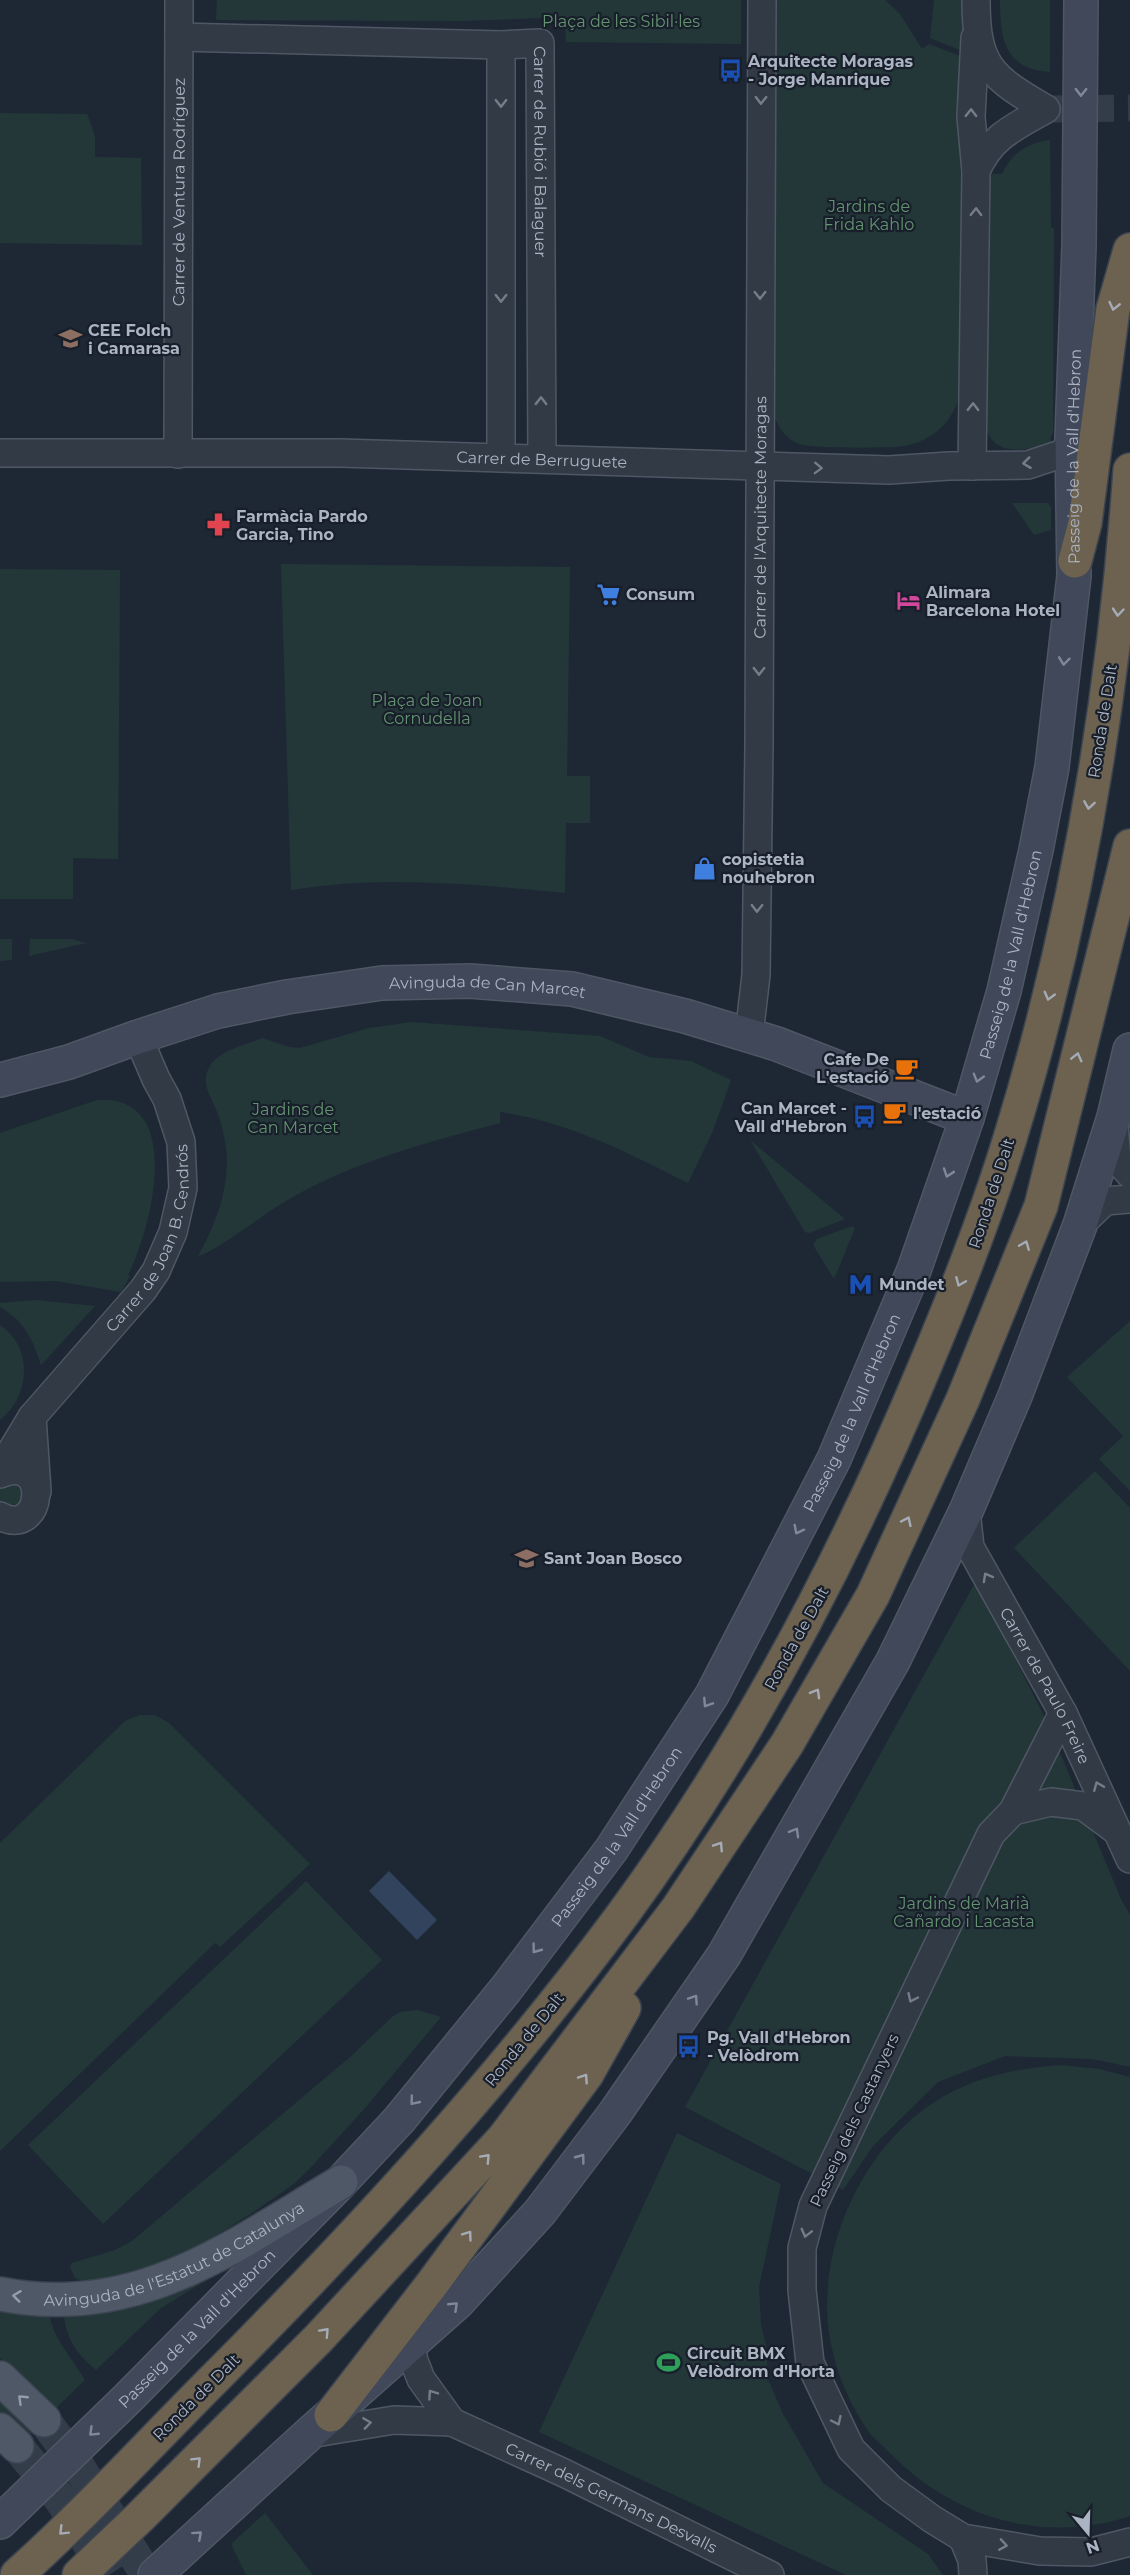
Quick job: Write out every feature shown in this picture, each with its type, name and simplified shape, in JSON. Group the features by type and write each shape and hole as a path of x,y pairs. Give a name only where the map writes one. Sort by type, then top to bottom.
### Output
{"highway":[{"path":"1075,561 1086,523 1113,309 1130,250"},
{"name":"Ronda de Dalt","path":"17,2575 324,2269 457,2122 540,2021 624,1912 685,1824 750,1720 825,1585 893,1443 970,1258 1011,1136 1050,994 1086,825 1116,630 1130,471"},
{"path":"79,2575 318,2339 503,2139 687,1895 787,1744 873,1595 963,1399 1041,1206 1130,846"},
{"path":"320,2424 432,2284 587,2074 687,1895"}],"main road":[{"name":"Avinguda de l'Estatut de Catalunya","path":"0,2294 31,2298 89,2298 146,2287 201,2265 341,2182"},
{"path":"0,2378 44,2420"}],"street":[{"name":"Carrer de Ventura Rodríguez","path":"178,454 179,0"},
{"name":"Carrer de l'Arquitecte Moragas","path":"749,1035 756,975 762,0"},
{"path":"972,466 976,171 971,117 976,0"},
{"name":"Passeig de la Vall d'Hebron","path":"0,2522 128,2398 341,2182 399,2120 506,1989 611,1850 712,1695 834,1459 914,1270 967,1118 1004,991 1052,767 1075,561 1072,438 1079,245 1082,0"},
{"path":"976,31 986,61 995,74 1006,85 1046,109 995,140 976,171"},
{"path":"179,37 501,45"},
{"name":"Carrer de Rubió i Balaguer","path":"501,458 501,45 540,43 542,459"},
{"name":"Carrer de Berruguete","path":"0,453 331,453 889,470 1028,465 1056,458 1064,453 1072,438"},
{"name":"Avinguda de Can Marcet","path":"0,1080 69,1062 138,1036 218,1011 287,997 382,983 470,981 572,989 685,1016 749,1035 967,1118"},
{"name":"Carrer de Joan B. Cendrós","path":"0,1470 32,1418 143,1290 156,1271 173,1232 183,1188 181,1142 167,1099 138,1036"},
{"path":"155,2575 458,2302 540,2212 615,2113 724,1955 894,1661 966,1511 1015,1396 1080,1225 1114,1117 1130,1050"},
{"path":"1114,1117 1117,1160 1130,1174"},
{"path":"1080,1225 1105,1202 1130,1199"},
{"path":"0,1516 13,1520 28,1514 37,1500 32,1418"},
{"path":"0,1474 15,1471 22,1473 34,1483 37,1491"},
{"name":"Carrer de Paulo Freire","path":"966,1511 970,1547 1063,1713 1130,1858"},
{"name":"Passeig dels Castanyers","path":"1063,1713 1013,1811 991,1834 813,2206 802,2248 802,2290 810,2363 851,2449 891,2489 963,2538 1040,2551 1091,2552 1130,2542"},
{"path":"1013,1811 1051,1802 1083,1806 1115,1829"},
{"name":"Carrer dels Germans Desvalls","path":"411,2346 414,2361 422,2379 460,2425"},
{"name":"Carrer dels Germans Desvalls","path":"320,2424 393,2420 460,2425 562,2472 770,2575"},
{"path":"963,2538 972,2560 973,2575"}],"green space":[{"name":"Plaça de les Sibil·les","path":"217,0 741,0 741,44 566,42 565,17 462,21 216,20"},
{"name":"Jardins de Frida Kahlo","path":"776,0 885,0 900,14 922,49 929,44 965,58 961,392 946,422 927,438 912,444 868,448 807,446 787,437 775,418"},
{"path":"934,0 965,0 965,52 930,38"},
{"path":"1000,0 1050,0 1050,72 1035,70 1014,58 1008,49 1001,27"},
{"path":"0,113 87,114 95,136 95,157 141,158 142,245 0,243"},
{"path":"1050,140 1051,228 1054,228 1053,432 1050,439 1052,442 1015,450 998,445 991,439 987,430 990,174 1002,174 1010,160 1021,150"},
{"path":"1012,503 1048,503 1051,507 1051,530 1034,535"},
{"name":"Plaça de Joan Cornudella","path":"281,564 570,567 567,776 590,776 590,823 566,823 565,893 428,882 360,883 291,890"},
{"path":"0,569 120,570 118,859 73,858 73,899 0,899"},
{"path":"0,939 12,939 12,960 0,961"},
{"path":"30,939 71,939 86,943 29,956"},
{"name":"Jardins de Can Marcet","path":"412,1022 600,1036 649,1057 691,1061 731,1080 713,1131 688,1183 597,1140 525,1116 500,1112 500,1123 411,1148 352,1168 324,1181 270,1211 222,1244 198,1256 210,1233 225,1185 227,1153 223,1130 206,1084 207,1072 214,1060 226,1052 262,1038 289,1047 300,1048 369,1028"},
{"path":"97,1100 125,1104 143,1118 152,1141 155,1168 152,1198 146,1228 128,1275 130,1276 121,1292 56,1281 0,1282 0,1133"},
{"path":"750,1140 845,1219 809,1233 805,1232"},
{"path":"852,1226 855,1228 834,1279 813,1245 817,1239"},
{"path":"35,1300 95,1306 41,1365 27,1332 16,1318 0,1307 0,1303"},
{"path":"1130,1321 1130,1491 1099,1459 1123,1436 1067,1377"},
{"path":"0,1325 19,1346 24,1372 17,1398 0,1420"},
{"path":"1095,1471 1130,1508 1130,1671 1014,1548"},
{"path":"0,1482 22,1482 23,1507 0,1509"},
{"name":"Jardins de Marià Cañardo i Lacasta","path":"976,1581 1048,1724 1121,1899 1130,1915 1130,2067 1093,2059 1005,2056 938,2082 873,2146 843,2190 685,2107"},
{"path":"140,1715 155,1715 169,1723 310,1864 220,1947 215,1943 0,2151 0,1843 125,1721"},
{"path":"306,1881 382,1960 103,2224 28,2145"},
{"path":"418,2010 441,2017 365,2108 295,2183 200,2246 167,2261 113,2277 85,2282 75,2278 70,2267 72,2263 115,2250 132,2241 349,2058 392,2017 400,2012"},
{"path":"1061,2065 1099,2069 1130,2077 1130,2516 1087,2526 1043,2527 999,2519 958,2503 920,2479 874,2437 853,2405 841,2379 830,2338 828,2291 832,2257 842,2224 856,2192 874,2162 895,2135 920,2112 962,2087 1003,2074"},
{"name":"Circuit BMX Velòdrom d'Horta","path":"677,2133 781,2184 759,2287 768,2379 782,2412 823,2483 928,2554 943,2575 846,2575 539,2432"},
{"path":"225,2265 212,2277 161,2308 96,2370 72,2343 66,2328 63,2308"},
{"path":"0,2302 48,2308 57,2337 85,2380 53,2411 0,2358"},
{"path":"0,2394 34,2430 26,2438 0,2413"},
{"path":"265,2513 313,2575 246,2575 231,2544"}],"water":[{"path":"389,1871 437,1920 417,1940 369,1891"}],"tunnel":[{"path":"1046,109 1130,108"},
{"path":"44,2420 80,2469 147,2575"},
{"path":"17,2446 61,2500 109,2575"}],"place":[{"name":"Arquitecte Moragas - Jorge Manrique","path":"730,70"},
{"name":"CEE Folch i Camarasa","path":"70,339"},
{"name":"Farmàcia Pardo Garcia, Tino","path":"218,525"},
{"name":"Consum","path":"608,594"},
{"name":"Alimara Barcelona Hotel","path":"908,601"},
{"name":"copistetia nouhebron","path":"704,868"},
{"name":"Cafe De L'estació","path":"907,1068"},
{"name":"l'estació","path":"895,1113"},
{"name":"Can Marcet - Vall d'Hebron","path":"865,1117"},
{"name":"Mundet","path":"861,1284"},
{"name":"Sant Joan Bosco","path":"526,1558"},
{"name":"Pg. Vall d'Hebron - Velòdrom","path":"689,2046"},
{"name":"Circuit BMX Velòdrom d'Horta","path":"669,2362"}]}
